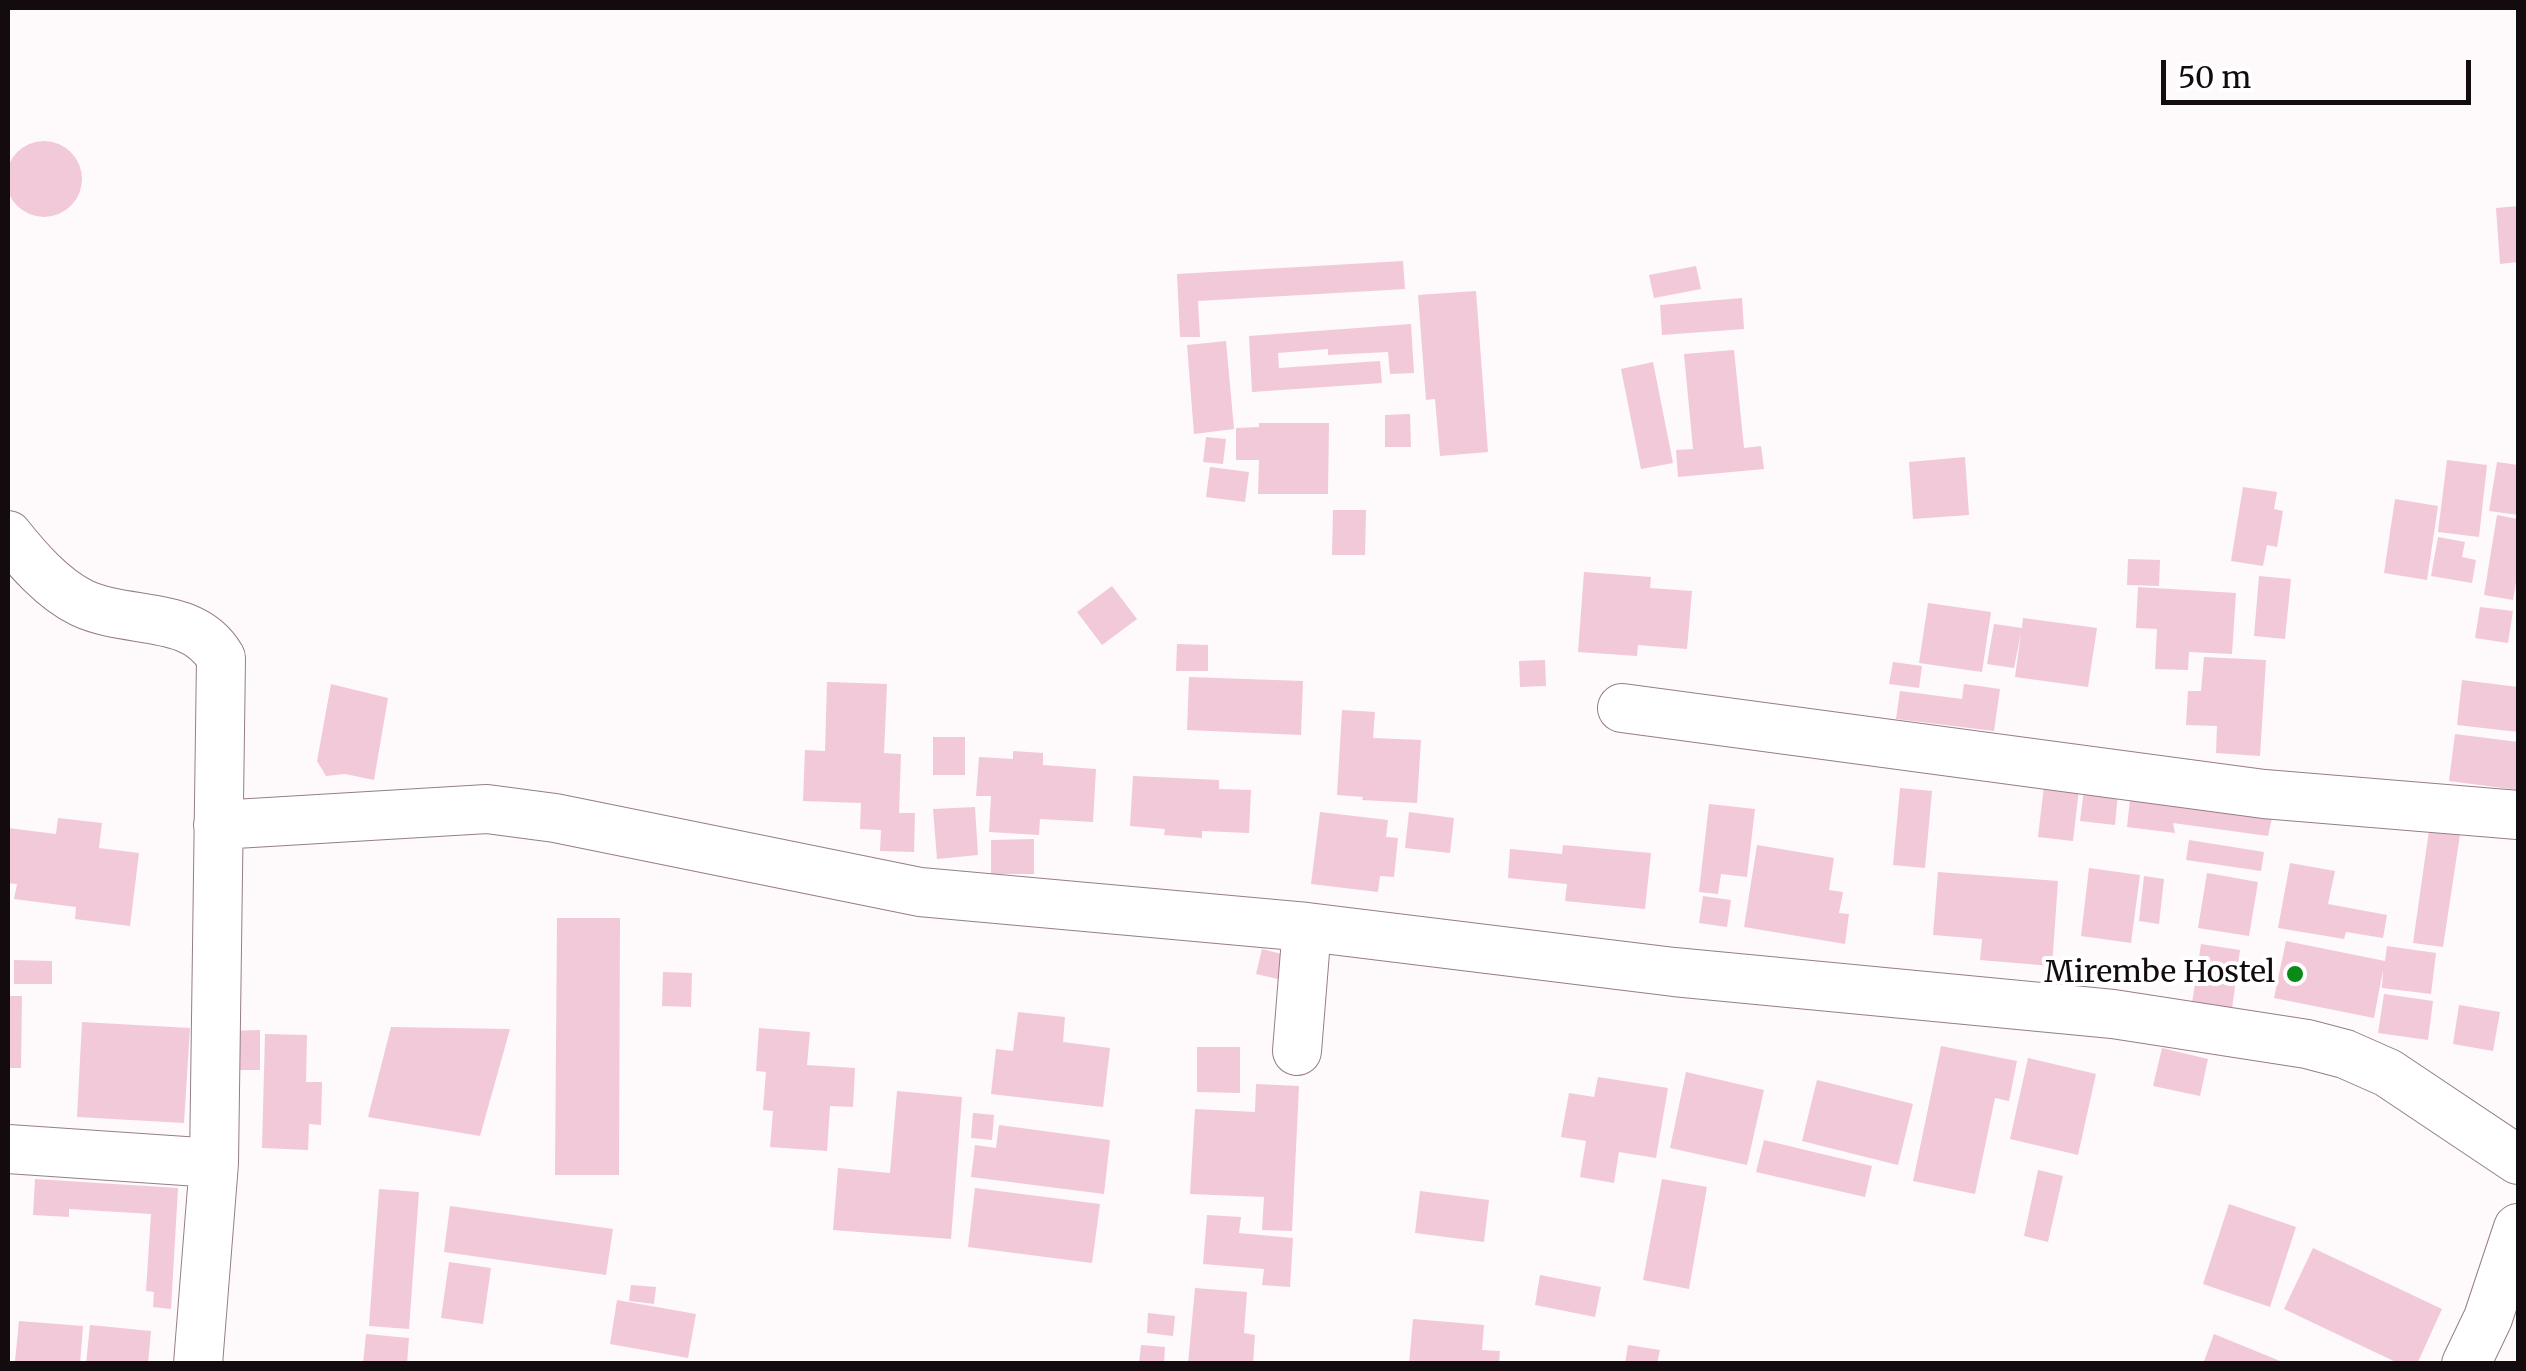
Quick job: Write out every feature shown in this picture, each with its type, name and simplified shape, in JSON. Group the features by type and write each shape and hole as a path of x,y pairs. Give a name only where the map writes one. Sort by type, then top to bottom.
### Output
{"street":[{"path":"8,536 50,580 80,602 111,613 187,627 201,633 221,658 214,1163 198,1364"},
{"path":"1622,708 2264,794 2518,815"},
{"path":"218,825 487,810 555,818 920,892 1307,927 1674,972 2113,1014 2307,1044 2345,1054 2388,1073 2518,1160"},
{"path":"1296,1051 1307,927"},
{"path":"8,1149 214,1163"},
{"path":"2466,1364 2488,1318 2518,1228"}],"building":[{"path":"44,141 71,152 82,179 71,206 44,217 17,206 6,179 17,152"},
{"path":"2518,206 2518,262 2500,264 2496,208"},
{"path":"1403,261 1405,289 1198,301 1200,337 1180,337 1177,274"},
{"path":"1696,266 1701,289 1654,298 1649,275"},
{"path":"1476,291 1488,452 1440,456 1435,399 1426,400 1418,295"},
{"path":"1742,298 1744,329 1662,335 1660,305"},
{"path":"1411,324 1414,373 1390,374 1388,352 1328,355 1328,349 1278,353 1279,368 1380,361 1382,383 1252,392 1249,336"},
{"path":"1226,341 1234,429 1194,434 1187,345"},
{"path":"1734,350 1744,448 1761,446 1764,469 1678,477 1676,450 1693,449 1684,354"},
{"path":"1653,362 1673,463 1641,469 1621,369"},
{"path":"1410,414 1411,447 1385,447 1385,415"},
{"path":"1259,423 1329,423 1328,494 1258,494 1259,460 1236,460 1236,428 1259,427"},
{"path":"1206,437 1226,439 1223,464 1203,462"},
{"path":"1965,457 1969,515 1913,519 1909,462"},
{"path":"2447,460 2487,465 2479,537 2438,532"},
{"path":"2497,462 2518,465 2518,515 2489,511"},
{"path":"1210,467 1249,472 1245,502 1206,497"},
{"path":"2243,487 2277,492 2274,509 2283,511 2277,547 2267,545 2263,566 2231,561"},
{"path":"2395,499 2438,506 2427,580 2384,573"},
{"path":"1333,510 1366,510 1365,555 1332,555"},
{"path":"2497,515 2518,519 2518,570 2513,600 2484,595"},
{"path":"2438,537 2465,542 2462,557 2476,560 2472,583 2431,576"},
{"path":"2128,559 2160,560 2159,586 2127,585"},
{"path":"1584,572 1651,577 1650,588 1692,591 1687,649 1638,645 1637,656 1578,652"},
{"path":"2259,576 2291,579 2285,639 2254,636"},
{"path":"1112,586 1137,619 1102,645 1077,612"},
{"path":"2138,587 2236,593 2232,654 2189,652 2188,670 2155,669 2157,629 2136,628"},
{"path":"1928,603 1991,612 1982,672 1919,663"},
{"path":"2480,607 2513,611 2508,643 2475,638"},
{"path":"2023,618 2097,628 2088,687 2015,677 2021,633 2014,668 1987,664 1994,624 2022,628"},
{"path":"1177,644 1208,645 1208,671 1176,671"},
{"path":"2204,657 2266,660 2260,756 2216,753 2217,726 2186,725 2188,691 2201,691"},
{"path":"1545,660 1546,686 1520,687 1519,661"},
{"path":"1893,662 1922,666 1919,688 1889,684"},
{"path":"1189,677 1303,681 1301,735 1187,730"},
{"path":"2462,680 2518,687 2518,732 2457,725"},
{"path":"827,682 887,684 884,753 901,754 899,813 915,813 914,852 880,851 881,830 860,829 861,803 803,801 805,750 825,751"},
{"path":"331,684 388,698 374,780 345,774 326,776 317,761"},
{"path":"1964,684 2000,689 1994,731 1896,719 1900,691 1962,699"},
{"path":"1342,710 1375,712 1373,738 1421,740 1417,803 1337,795"},
{"path":"2455,734 2518,742 2518,790 2449,781"},
{"path":"933,737 965,737 965,775 933,775"},
{"path":"1013,751 1043,753 1043,765 1096,769 1093,822 1040,819 1039,835 989,832 991,796 976,796 979,757 1013,759"},
{"path":"1133,776 1219,780 1219,789 1251,790 1249,833 1202,831 1202,838 1164,835 1165,829 1130,826"},
{"path":"2044,786 2079,789 2073,841 2038,837"},
{"path":"1900,788 1932,791 1925,868 1893,865"},
{"path":"2084,790 2118,793 2115,825 2080,821"},
{"path":"2131,790 2274,809 2268,836 2173,823 2175,833 2127,827"},
{"path":"1709,804 1755,809 1747,877 1721,874 1718,894 1699,892"},
{"path":"975,807 978,855 937,859 933,809"},
{"path":"1320,812 1388,820 1386,837 1398,838 1394,877 1380,876 1378,892 1311,884"},
{"path":"1409,812 1454,818 1450,853 1405,848"},
{"path":"58,818 102,823 99,848 139,853 130,926 75,919 76,907 14,899 17,884 8,883 8,828 56,834"},
{"path":"2430,823 2461,828 2443,947 2413,943"},
{"path":"1034,839 1034,874 991,874 991,840"},
{"path":"2189,840 2264,852 2261,871 2186,860"},
{"path":"1563,845 1651,853 1645,909 1565,901 1567,884 1508,878 1510,849 1562,854"},
{"path":"1757,845 1834,858 1829,890 1843,892 1839,913 1849,914 1845,944 1744,927"},
{"path":"2290,863 2335,871 2328,904 2387,915 2383,938 2346,932 2344,939 2278,928"},
{"path":"2089,868 2140,875 2131,943 2081,936"},
{"path":"1938,872 2058,881 2052,966 1980,960 1982,939 1933,935"},
{"path":"2207,873 2258,882 2249,936 2198,928"},
{"path":"2144,876 2164,879 2159,924 2139,921"},
{"path":"1703,896 1731,900 1727,927 1699,923"},
{"path":"557,918 620,918 619,1175 555,1175"},
{"path":"2286,941 2385,961 2387,946 2436,953 2431,994 2382,988 2383,970 2374,1018 2274,998"},
{"path":"2201,944 2240,950 2232,1009 2192,1003"},
{"path":"1262,949 1297,958 1291,982 1256,974"},
{"path":"14,960 52,961 52,984 14,984"},
{"path":"663,972 692,973 691,1007 662,1006"},
{"path":"2384,994 2433,1001 2428,1040 2378,1033"},
{"path":"8,996 22,996 21,1068 8,1068"},
{"path":"2459,1005 2500,1012 2493,1051 2453,1044"},
{"path":"1018,1012 1065,1017 1063,1042 1110,1048 1103,1107 991,1094 996,1049 1013,1051"},
{"path":"82,1022 190,1028 184,1123 77,1117"},
{"path":"391,1027 510,1029 480,1136 368,1117"},
{"path":"759,1028 810,1032 807,1065 855,1068 853,1107 830,1106 827,1151 770,1147 773,1111 763,1110 766,1072 756,1071"},
{"path":"260,1030 260,1070 226,1070 226,1031"},
{"path":"265,1034 307,1035 306,1082 322,1082 321,1125 309,1124 308,1150 262,1148"},
{"path":"1941,1046 2017,1061 2009,1101 1995,1098 1975,1194 1913,1181"},
{"path":"1197,1047 1240,1047 1240,1093 1197,1092"},
{"path":"2162,1048 2208,1059 2200,1096 2153,1086"},
{"path":"2028,1058 2096,1074 2078,1155 2010,1139"},
{"path":"1686,1072 1764,1090 1747,1165 1670,1148"},
{"path":"1598,1077 1668,1088 1656,1158 1619,1152 1614,1183 1580,1177 1586,1141 1561,1137 1569,1093 1594,1097"},
{"path":"1817,1080 1913,1104 1898,1165 1802,1141"},
{"path":"1256,1084 1299,1086 1292,1231 1262,1230 1264,1197 1190,1194 1195,1109 1255,1112"},
{"path":"897,1091 962,1097 951,1239 833,1230 838,1168 890,1173"},
{"path":"973,1113 994,1115 992,1140 971,1138"},
{"path":"999,1125 1110,1140 1104,1194 971,1177 975,1145 996,1148"},
{"path":"1764,1140 1872,1166 1865,1197 1756,1172"},
{"path":"2038,1170 2063,1176 2048,1242 2024,1236"},
{"path":"35,1179 178,1188 171,1309 153,1307 154,1292 146,1291 151,1214 69,1209 69,1217 33,1215"},
{"path":"1662,1179 1707,1187 1689,1289 1643,1280"},
{"path":"975,1188 1100,1204 1092,1263 968,1247"},
{"path":"379,1189 419,1192 409,1329 369,1326"},
{"path":"1420,1191 1489,1200 1484,1242 1415,1233"},
{"path":"2229,1204 2296,1227 2270,1307 2203,1284"},
{"path":"450,1206 613,1229 606,1275 444,1252"},
{"path":"1207,1215 1241,1217 1239,1233 1293,1238 1290,1287 1262,1285 1264,1269 1203,1264"},
{"path":"2313,1248 2442,1309 2417,1364 2400,1364 2284,1309"},
{"path":"449,1262 491,1268 483,1324 441,1318"},
{"path":"1540,1275 1601,1287 1595,1317 1535,1305"},
{"path":"631,1285 656,1287 654,1304 629,1301"},
{"path":"1195,1288 1247,1292 1244,1333 1255,1335 1253,1364 1188,1364"},
{"path":"617,1300 696,1314 688,1358 610,1344"},
{"path":"1148,1313 1175,1316 1173,1336 1147,1333"},
{"path":"1413,1319 1484,1325 1482,1350 1500,1351 1499,1364 1409,1364"},
{"path":"19,1321 83,1326 80,1364 15,1361"},
{"path":"90,1325 151,1331 148,1364 86,1364"},
{"path":"366,1334 409,1338 407,1364 363,1364"},
{"path":"2214,1334 2285,1363 2285,1364 2203,1364"},
{"path":"1141,1345 1165,1347 1164,1364 1139,1364"},
{"path":"1628,1345 1660,1350 1657,1364 1625,1364"}],"place":[{"name":"Mirembe Hostel","path":"2295,974"}]}
